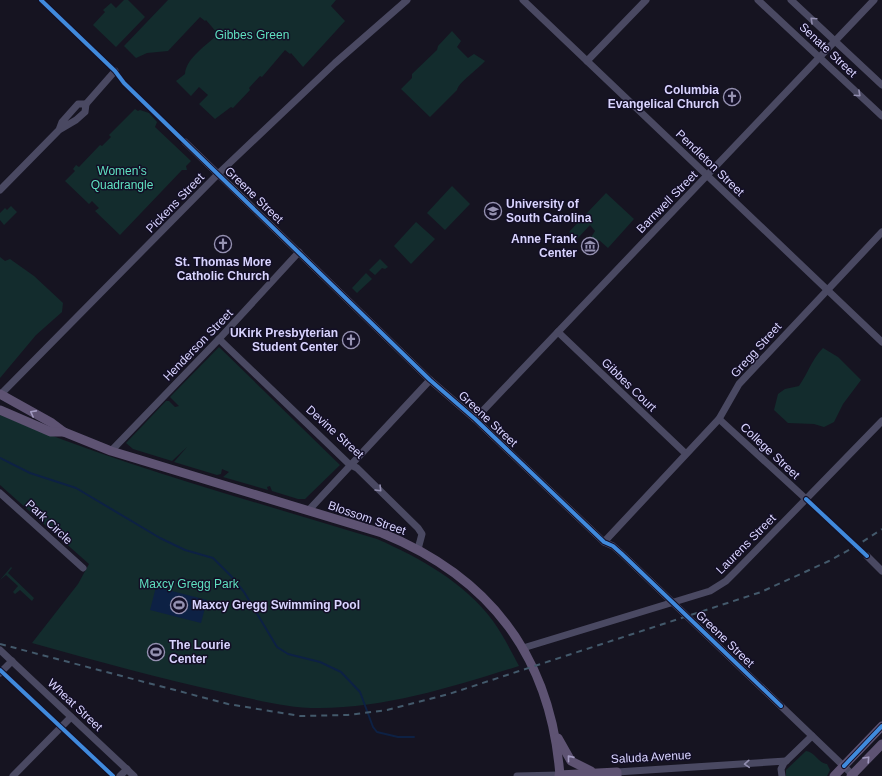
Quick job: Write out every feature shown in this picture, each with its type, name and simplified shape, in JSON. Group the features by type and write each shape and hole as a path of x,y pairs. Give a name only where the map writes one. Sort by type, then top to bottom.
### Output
{"main road":[{"name":"Blossom Street","path":"0,395 52,423 64,432 111,450 382,533 418,549 444,566 471,587 499,615 523,648 543,691 556,734 560,775"},
{"name":"Blossom Street","path":"0,410 50,432 64,432"},
{"path":"834,776 882,726"},
{"path":"556,734 571,761 584,769 594,772"},
{"path":"853,775 882,744"},
{"name":"Saluda Avenue","path":"560,775 594,772 617,774"}],"street":[{"name":"Pickens Street","path":"0,395 218,174 335,63 407,0"},
{"name":"Pendleton Street","path":"523,0 882,342"},
{"path":"588,62 646,0"},
{"name":"Senate Street","path":"758,0 882,116"},
{"name":"Senate Street","path":"791,0 882,85"},
{"name":"Barnwell Street","path":"475,419 874,0"},
{"path":"0,190 59,130 86,112 86,104 115,71"},
{"name":"Greene Street","path":"185,142 430,380 475,419 604,542 613,546 853,775"},
{"name":"Gregg Street","path":"604,542 719,418 739,384 882,232"},
{"name":"Henderson Street","path":"111,450 219,339 299,252"},
{"name":"Gibbes Court","path":"558,332 685,453"},
{"name":"Devine Street","path":"219,339 349,464 357,468 422,534 418,549"},
{"path":"308,510 349,464 430,380"},
{"name":"College Street","path":"719,418 806,499"},
{"name":"Laurens Street","path":"523,648 674,603 710,591 726,581 882,421"},
{"name":"Park Circle","path":"0,492 83,568"},
{"path":"867,556 882,571"},
{"name":"Wheat Street","path":"0,650 134,776"},
{"path":"0,673 12,661"},
{"path":"13,776 71,717"},
{"path":"782,776 781,769 786,761 812,736"},
{"name":"Saluda Avenue","path":"617,774 786,761"},
{"path":"120,776 127,769"},
{"name":"Saluda Avenue","path":"517,776 560,775"}],"green space":[{"path":"124,0 128,0 145,17 116,47 93,25 105,12 103,10 111,3 116,8"},
{"name":"Gibbes Green","path":"168,0 336,0 331,6 345,21 303,67 291,53 290,54 285,50 262,77 260,76 249,88 250,90 233,108 231,107 215,119 199,104 208,95 199,87 191,96 176,81 185,74 186,68 193,57 218,34 206,20 205,21 200,17 168,51 147,53 136,58 124,46"},
{"path":"452,31 461,41 457,47 468,58 474,54 485,61 430,117 401,89 412,78 412,74 437,50 438,46"},
{"name":"Women's Quadrangle","path":"135,109 149,113 157,122 155,127 191,161 186,166 187,170 182,170 120,235 95,211 99,208 92,201 89,204 65,181 75,171 73,169 76,165 79,167 100,145 102,146 111,137 109,135"},
{"path":"452,186 470,204 445,230 427,213"},
{"path":"606,193 634,219 608,248 599,240 595,244 590,239 595,231 590,225 577,239 569,232"},
{"path":"11,206 17,212 4,225 0,220 0,213 5,208 7,210"},
{"path":"416,222 435,239 411,264 394,246"},
{"path":"0,257 5,261 10,259 34,276 63,303 62,312 36,335 0,378"},
{"path":"380,259 388,267 385,269 382,268 375,275 369,270"},
{"path":"366,273 372,279 357,293 352,288"},
{"path":"219,347 340,465 305,499 298,499 272,491 270,486 267,487 268,490 223,477 229,472 222,469 221,474 217,475 174,462 187,447 172,461 133,449 126,443 166,401 169,401 175,407 179,406 170,397"},
{"path":"823,348 838,357 861,380 843,404 834,422 824,427 814,424 788,423 774,410 778,394 785,389 799,386"},
{"name":"Maxcy Gregg Park","path":"0,415 93,450 187,482 377,539 393,546 440,572 469,594 493,621 504,637 519,666 446,688 395,700 344,707 307,708 272,703 202,688 129,670 32,643 78,584 89,564 0,485"},
{"path":"11,567 12,568 8,573 34,598 32,601 20,590 15,594 13,592 18,586 6,575 0,580"},
{"path":"806,751 812,753 821,762 827,764 830,770 827,776 786,776 786,770"}],"water":[{"name":"Maxcy Gregg Swimming Pool","path":"156,587 207,600 201,623 150,610"}],"waterway":[{"path":"0,458 30,473 76,488 160,538 185,550 213,558 244,592 277,647 288,654 320,662 341,672 360,692 373,727 377,732 398,737 414,737"}],"railway":[{"path":"0,644 228,704 300,716 348,715 387,710 449,694 761,592 829,561 882,529"}],"cycle path":[{"path":"41,0 115,71 124,83 430,380 475,419 604,542 613,546 622,554 781,706"},
{"path":"806,499 867,556"},
{"path":"0,670 113,776"},
{"path":"844,766 882,726"}],"place":[{"name":"Columbia Evangelical Church","path":"732,97"},
{"name":"University of South Carolina","path":"493,211"},
{"name":"St. Thomas More Catholic Church","path":"223,244"},
{"name":"Anne Frank Center","path":"590,246"},
{"name":"UKirk Presbyterian Student Center","path":"351,340"},
{"name":"Maxcy Gregg Swimming Pool","path":"179,605"},
{"name":"The Lourie Center","path":"156,652"}]}
